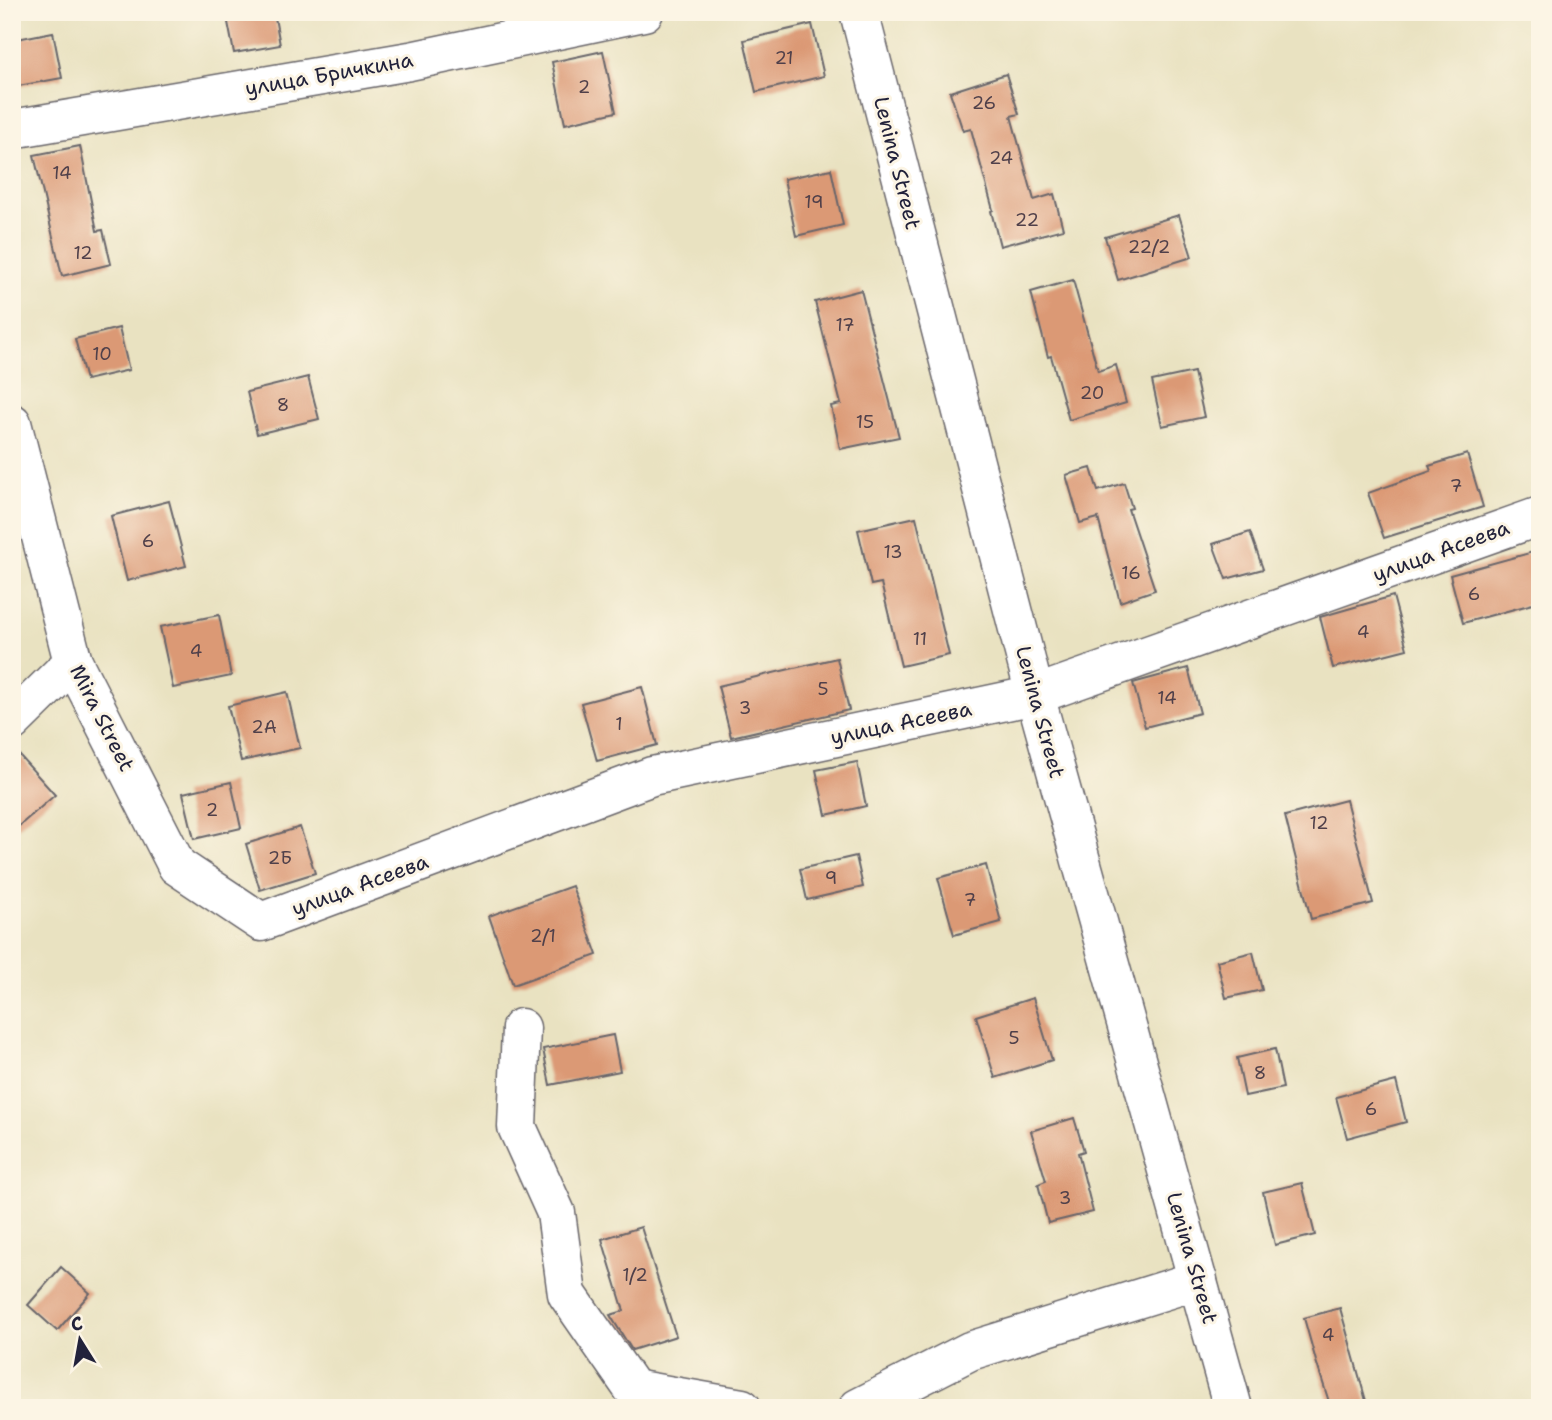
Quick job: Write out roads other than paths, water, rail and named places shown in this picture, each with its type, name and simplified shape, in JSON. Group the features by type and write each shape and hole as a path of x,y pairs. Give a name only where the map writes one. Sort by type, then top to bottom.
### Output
{"street":[{"name":"улица Бричкина","path":"12,129 410,61 644,12"},
{"name":"Lenina Street","path":"859,12 1035,695 1233,1408"},
{"name":"Mira Street","path":"12,423 73,662 177,866 261,922"},
{"name":"улица Асеева","path":"261,922 652,776 1035,695 1540,516"},
{"path":"12,722 73,662"},
{"path":"521,1028 516,1127 556,1213 567,1294 633,1389 742,1408"},
{"path":"858,1408 970,1351 1198,1280"}]}
